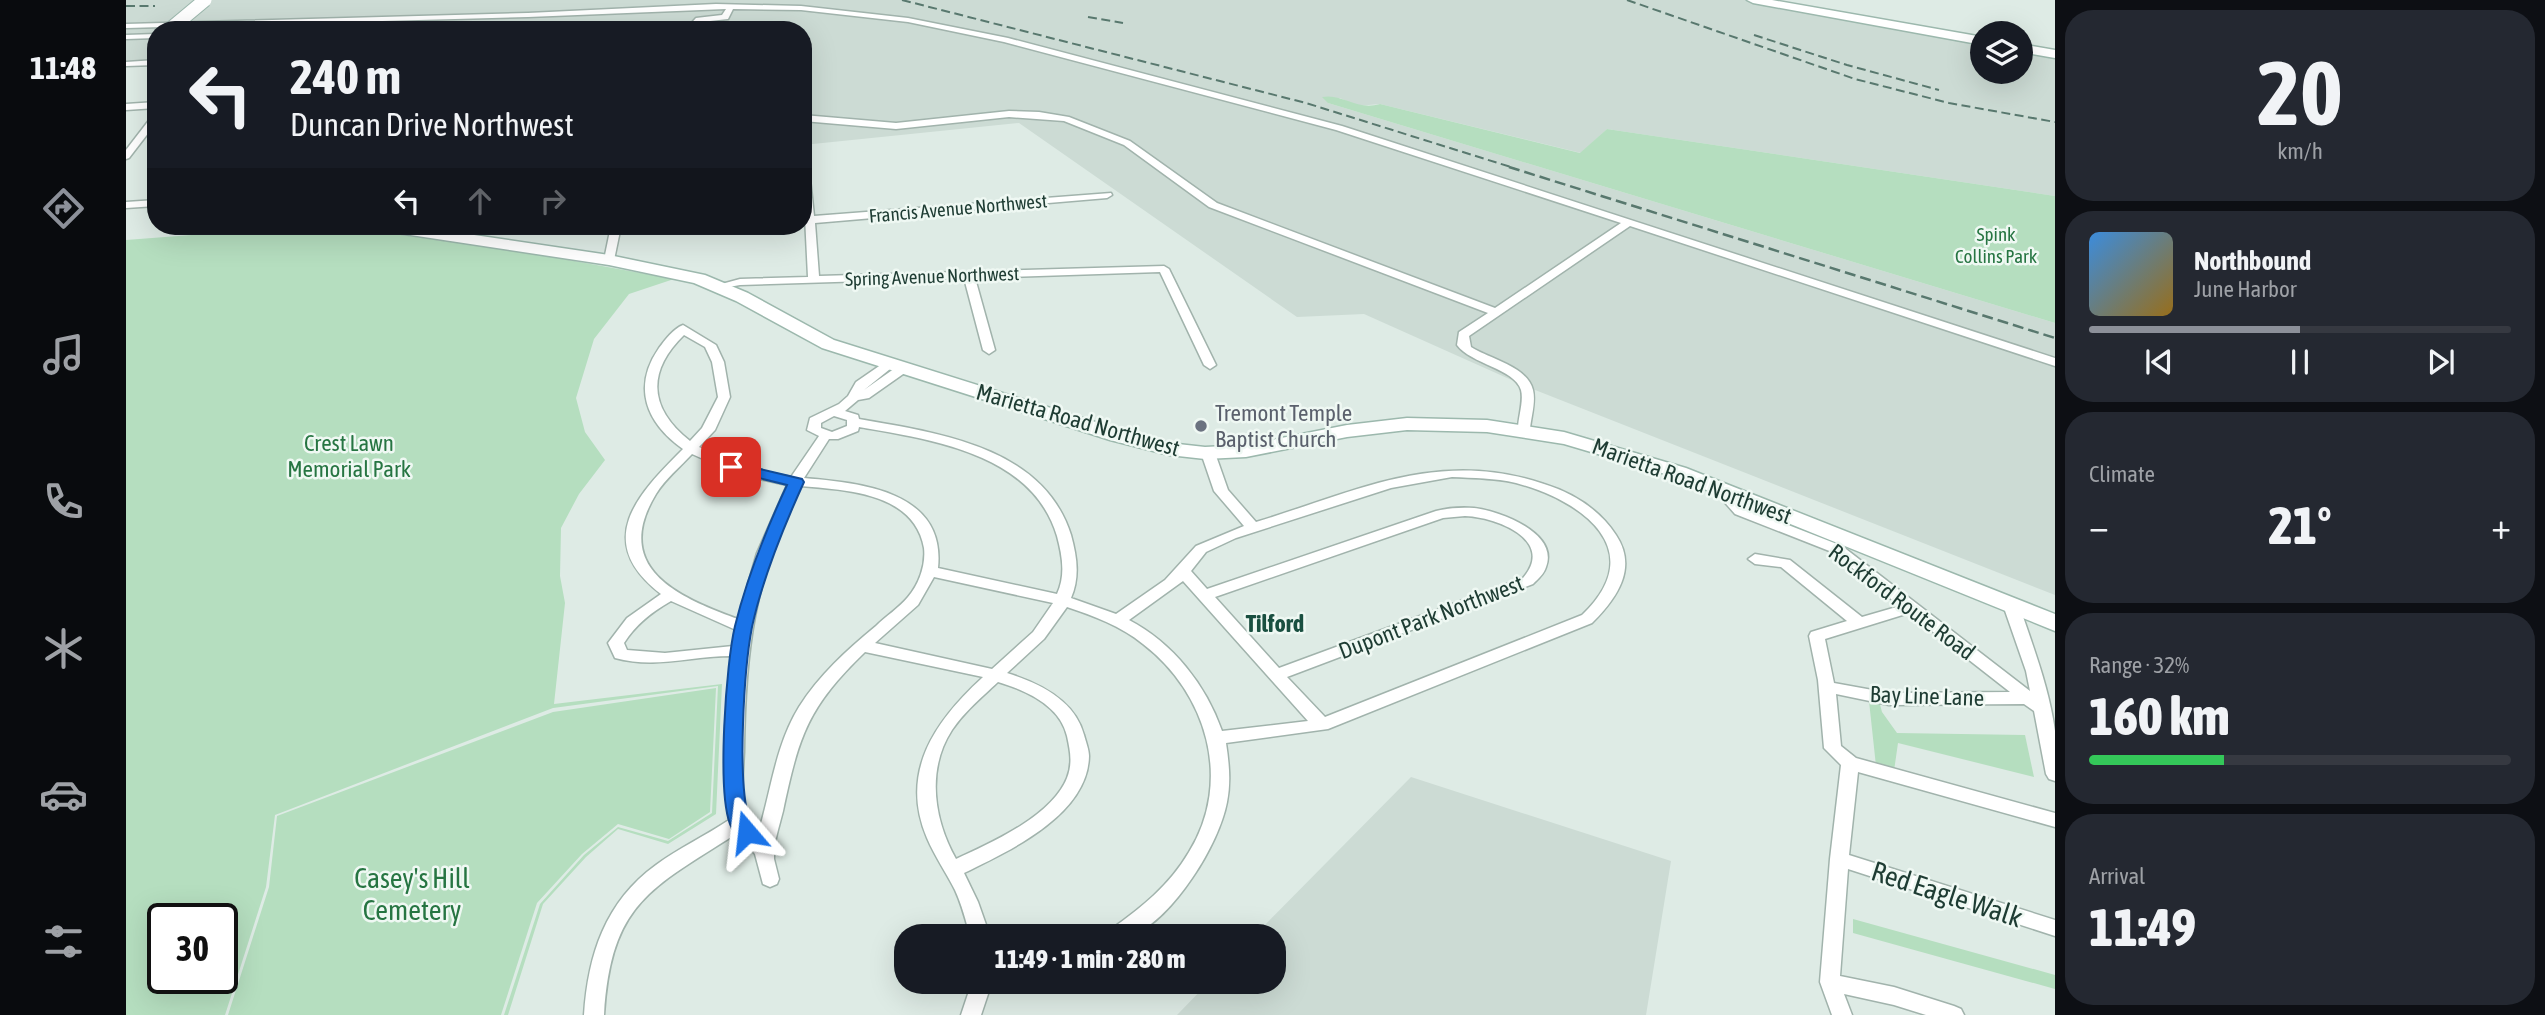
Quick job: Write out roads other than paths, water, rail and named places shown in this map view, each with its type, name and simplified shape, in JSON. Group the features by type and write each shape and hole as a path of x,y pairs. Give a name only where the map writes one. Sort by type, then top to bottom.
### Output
{"main road":[{"path":"180,21 205,0"},
{"path":"1753,0 1970,39"},
{"path":"2033,50 2055,54"},
{"name":"Marietta Road Northwest","path":"444,235 673,272 722,287 828,344 895,367 1167,448 1208,453 1251,449 1398,425 1477,424 1524,429 1624,452 2055,623"}],"street":[{"path":"698,21 725,17 731,6"},
{"path":"269,21 731,6 873,14 1005,40 1339,128 2055,362"},
{"path":"126,26 147,25"},
{"path":"126,37 147,36"},
{"path":"126,64 147,63"},
{"path":"126,107 147,106"},
{"path":"812,119 893,126 1009,114 1039,114 1066,119 1127,143 1213,205 1496,312"},
{"path":"126,156 147,129"},
{"name":"Francis Avenue Northwest","path":"812,220 1107,195"},
{"path":"126,205 147,204"},
{"path":"1524,429 1527,391 1524,383 1513,373 1474,355 1463,345 1463,335 1628,223"},
{"path":"609,260 615,235"},
{"path":"810,235 813,279"},
{"name":"Spring Avenue Northwest","path":"722,287 740,282 813,279 1164,269 1210,365"},
{"path":"969,275 989,350"},
{"path":"743,627 701,612 670,595 651,580 635,560 632,536 638,513 651,490 691,448 708,430 724,397 718,362 710,345 683,329 660,354 650,391 654,411 676,438 691,448 731,467 796,482 877,493 897,502 915,515 927,533 933,551 932,572 925,587 913,601 829,676 811,699 792,735 781,766 773,819 764,852 770,879"},
{"path":"837,413 854,397 860,385 895,367"},
{"path":"855,422 848,432 825,436 814,430 815,421 820,417 837,413 849,415 855,422 926,433 954,441 1007,463 1027,477 1054,509 1071,553 1071,576 1055,618 1036,640 947,724 926,782 927,810 932,834 977,924"},
{"path":"764,852 739,823 734,778 735,717 743,627 775,529 796,482 825,436"},
{"path":"1208,453 1221,491 1254,529"},
{"path":"1117,621 1177,578 1202,549 1411,477 1433,473 1481,472 1527,482 1570,500 1591,513 1614,543 1619,561 1614,584 1601,606 1587,619 1322,725 1218,738"},
{"name":"Rockford Route Road","path":"1719,488 1740,511 1837,549 2035,704"},
{"name":"Dupont Park Northwest","path":"1206,595 1441,514 1478,513 1496,517 1527,531 1537,544 1541,564 1537,574 1528,582 1278,674"},
{"path":"1755,559 1785,563 1859,623"},
{"path":"1182,571 1322,725"},
{"path":"932,572 1063,601 1117,621 1160,647 1178,666 1206,707 1222,757 1222,783 1217,809 1198,852 1155,909 1134,924"},
{"path":"670,595 635,617 629,624 616,643 621,654 645,658 721,649 741,650"},
{"path":"2011,605 2034,671 2035,704 2055,774"},
{"path":"1912,607 1817,636 1827,687 1833,748 1850,763 2055,820"},
{"path":"863,646 997,675 1030,687 1058,705 1077,736 1080,753 1077,771 1059,806 1042,821 952,870"},
{"name":"Bay Line Lane","path":"1827,687 1889,699 2035,704"},
{"path":"1842,1015 1830,982 1839,859 1850,763"},
{"path":"594,1015 600,954 612,926 631,900 656,876 685,855 715,841 739,823"},
{"name":"Red Eagle Walk","path":"1839,859 2055,928"},
{"path":"1830,982 1894,996 1954,1015"},
{"path":"971,1015 978,994"}],"railway":[{"path":"902,0 1306,103 1514,168"},
{"path":"1627,0 1855,79 1949,103 2055,122"},
{"path":"126,6 155,6"},
{"path":"1088,17 1123,23"},
{"path":"1754,35 1847,65 1939,90"},
{"path":"1509,167 2055,338"}],"place":[{"name":"Tremont Temple Baptist Church","path":"1201,426"}],"district":[{"name":"Tilford","path":"1275,624"}],"park label":[{"name":"Spink Collins Park","path":"1996,245"},
{"name":"Crest Lawn Memorial Park","path":"349,456"},
{"name":"Casey's Hill Cemetery","path":"412,894"}]}
